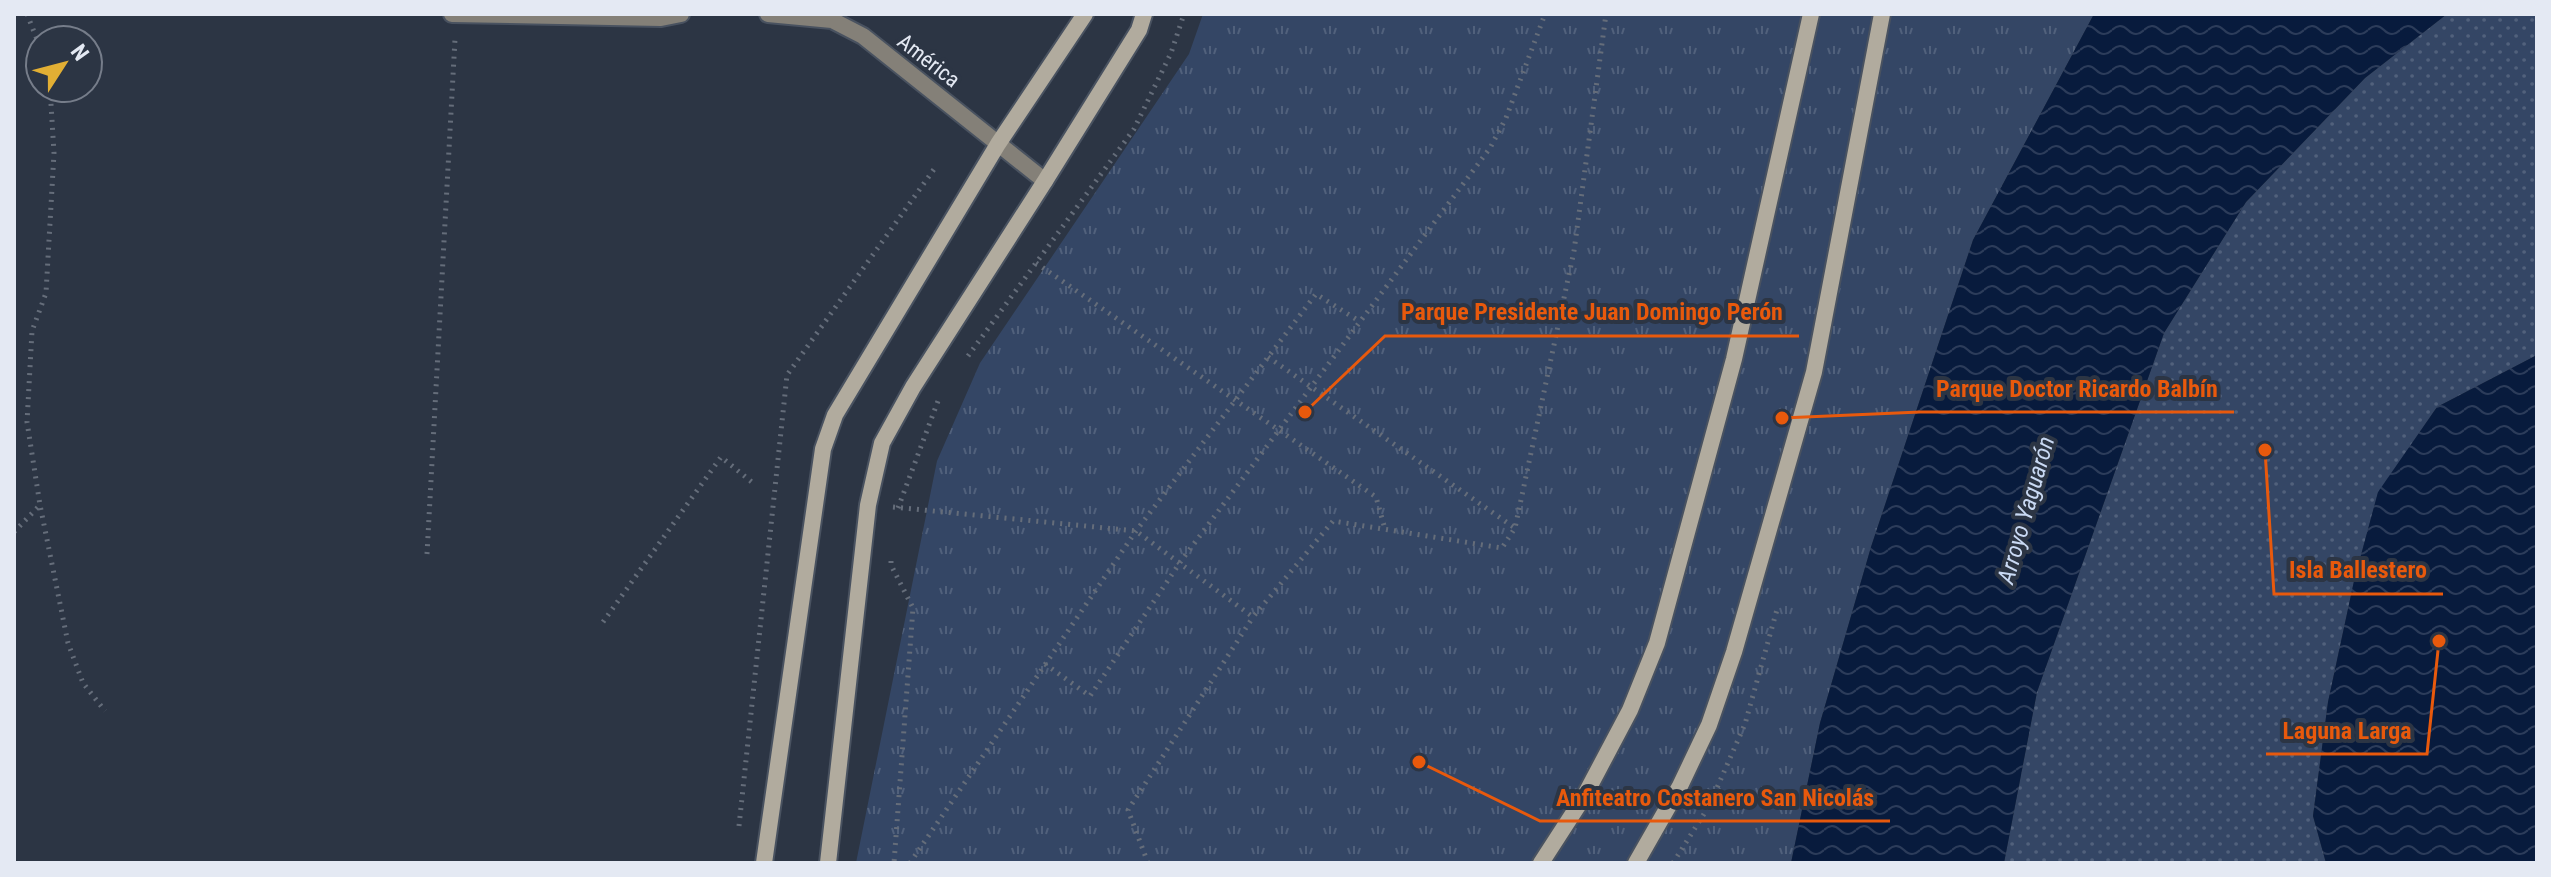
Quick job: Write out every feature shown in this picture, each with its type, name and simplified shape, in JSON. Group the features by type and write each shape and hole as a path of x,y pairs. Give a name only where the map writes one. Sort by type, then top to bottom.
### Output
{"main road":[{"path":"764,863 823,449 835,415 998,144 1085,14"},
{"path":"828,863 868,505 882,443 913,387 1139,30 1144,14"},
{"path":"1541,863 1585,795 1630,710 1657,643 1734,359 1811,14"},
{"path":"1636,863 1680,786 1709,725 1734,652 1814,372 1882,14"}],"street":[{"path":"454,14 661,18 681,14"},
{"name":"América","path":"768,14 832,20 863,36 1045,181"}],"path":[{"path":"427,554 454,14"},
{"path":"961,366 1134,129 1171,53 1184,14"},
{"path":"1045,664 1090,696 1181,561 1490,148 1506,118 1545,14"},
{"path":"1148,863 1128,810 1253,617 1333,521 1502,548 1515,528 1574,251 1606,14"},
{"path":"51,104 54,153 46,293 32,331 27,422 68,643 83,683 105,711"},
{"path":"1036,263 1376,497 1385,529"},
{"path":"910,863 1136,531 1316,294 1359,321"},
{"path":"1268,357 1515,528"},
{"path":"896,522 898,507 942,392"},
{"path":"603,622 721,457 753,483"},
{"path":"14,532 40,505"},
{"path":"868,505 1136,531 1181,561 1253,617"},
{"path":"892,551 891,565 913,608 894,863"}],"green space":[{"path":"1203,14 2094,14 1973,240 1871,547 1820,723 1791,863 856,863 937,461 980,363 1189,54"},
{"path":"2447,14 2537,14 2537,355 2437,407 2378,493 2354,581 2328,702 2313,816 2326,863 2004,863 2037,692 2164,333 2246,202 2365,78"}],"water":[{"name":"Arroyo Yaguarón","path":"2094,14 2447,14 2365,78 2246,202 2164,333 2037,692 2004,863 1791,863 1820,723 1871,547 1973,240"},
{"path":"2537,355 2537,863 2326,863 2313,816 2328,702 2354,581 2378,492 2437,407"}],"place":[{"name":"Parque Presidente Juan Domingo Perón","path":"1305,412"},
{"name":"Parque Doctor Ricardo Balbín","path":"1782,418"},
{"name":"Isla Ballestero","path":"2265,450"},
{"name":"Laguna Larga","path":"2439,641"},
{"name":"Anfiteatro Costanero San Nicolás","path":"1419,762"}]}
